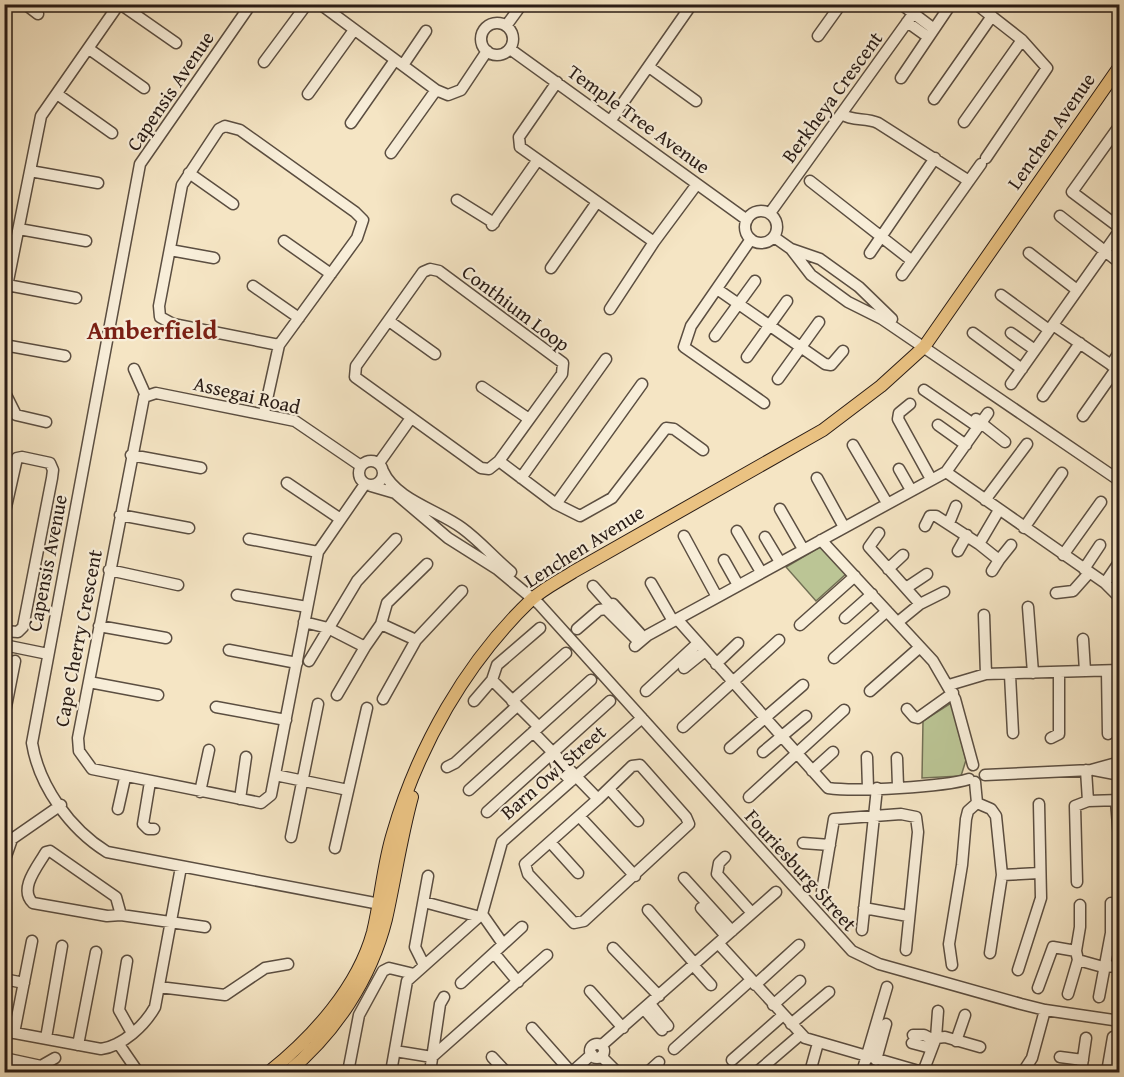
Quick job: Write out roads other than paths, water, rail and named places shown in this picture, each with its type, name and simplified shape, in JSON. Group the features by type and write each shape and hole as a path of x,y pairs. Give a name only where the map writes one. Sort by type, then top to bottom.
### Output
{"main road":[{"name":"Lenchen Avenue","path":"270,1072 295,1051 329,1015 358,967 383,905 428,747 444,713 486,650 536,600 573,572 813,434 856,406 922,343 1014,218 1119,66"},
{"name":"Lenchen Avenue","path":"293,1070 331,1030 355,994 374,956 383,905"}],"street":[{"path":"25,4 38,14"},
{"path":"4,301 41,116 120,4 176,43"},
{"name":"Capensis Avenue","path":"251,4 140,164 32,743 38,771 78,831 107,852 383,905"},
{"path":"264,62 307,4"},
{"path":"320,4 436,90 448,95 457,94 487,51"},
{"path":"611,120 692,4"},
{"path":"818,36 841,4"},
{"path":"901,4 910,18 931,33"},
{"path":"901,78 951,4"},
{"path":"902,275 1047,70 1045,63 1022,40 976,4"},
{"path":"506,26 520,5"},
{"path":"934,99 992,16"},
{"name":"Berkheya Crescent","path":"770,213 910,18"},
{"path":"496,23 506,26 513,39 510,48 501,54 487,51 482,42 486,28 496,23"},
{"path":"308,94 354,30"},
{"path":"351,123 426,31"},
{"path":"964,122 1022,40"},
{"name":"Temple Tree Avenue","path":"510,48 747,220"},
{"path":"89,49 144,88"},
{"path":"649,66 696,101"},
{"path":"557,82 518,139 520,147 654,242"},
{"path":"391,153 436,90"},
{"path":"57,94 112,134"},
{"path":"844,110 878,123 969,181"},
{"path":"1011,384 1119,229 1076,198 1072,191 1119,125"},
{"path":"264,413 279,345 361,231 363,220 249,136 234,127 222,127 182,185 159,306 160,317 164,321 279,345"},
{"path":"870,253 935,158"},
{"path":"457,200 493,224 537,161"},
{"path":"30,171 98,183"},
{"path":"189,173 233,204"},
{"path":"810,181 911,260"},
{"path":"610,309 654,242 697,184"},
{"path":"551,268 597,202"},
{"path":"760,210 770,213 777,226 774,237 760,243 751,240 745,228 747,220 753,213 760,210"},
{"path":"1060,216 1095,241 1104,252 1119,263"},
{"path":"19,229 86,241"},
{"path":"774,237 791,249 816,257 859,286 885,314 966,378 1020,411 1119,481"},
{"path":"751,240 689,329 684,347 764,403"},
{"path":"284,241 331,274"},
{"path":"791,249 807,272 837,293 922,343"},
{"path":"170,250 214,258"},
{"path":"1029,253 1077,290"},
{"path":"819,280 829,266"},
{"name":"Conthium Loop","path":"430,268 439,272 563,361 563,372 499,462 491,469 481,468 355,377 356,366 389,321 423,272 430,268"},
{"path":"837,293 847,279"},
{"path":"715,336 755,281"},
{"path":"6,283 76,298"},
{"path":"253,286 299,318"},
{"path":"717,289 829,366 843,351"},
{"path":"1000,295 1080,343 1116,369"},
{"path":"747,357 787,301"},
{"path":"389,321 435,354"},
{"path":"778,379 819,322"},
{"path":"973,333 1022,369"},
{"path":"1011,333 1035,350"},
{"path":"1043,396 1080,343"},
{"path":"4,345 65,356"},
{"path":"1083,416 1116,369 1119,351"},
{"path":"521,478 606,359"},
{"path":"135,369 148,394"},
{"path":"556,504 642,384"},
{"path":"482,387 529,419"},
{"path":"924,390 1005,442"},
{"path":"4,391 16,414 46,422"},
{"name":"Assegai Road","path":"148,394 264,413 301,424 361,466"},
{"name":"Cape Cherry Crescent","path":"148,394 141,404 78,738 79,751 92,770 261,803 267,801 271,795 275,776 318,552 339,518 368,485"},
{"path":"910,404 899,413 898,419 929,480"},
{"path":"958,406 980,425"},
{"path":"639,642 760,572 946,472 988,413"},
{"path":"368,485 379,483 381,467 411,418"},
{"path":"499,462 556,504 580,516 610,500 668,428 704,450"},
{"path":"937,429 963,448"},
{"path":"904,436 929,480"},
{"path":"986,500 1026,444"},
{"path":"857,447 888,502"},
{"path":"131,455 201,468"},
{"path":"4,516 17,458 50,463 53,470 52,478 23,627 18,632 4,631"},
{"path":"370,461 381,467 390,483 399,491 465,530 536,600 497,569 455,544 395,493 368,485 359,476 361,466 370,461"},
{"path":"899,469 911,490"},
{"path":"946,472 1105,583 1119,598"},
{"path":"1024,528 1062,473"},
{"path":"817,478 844,527"},
{"path":"288,483 339,518"},
{"path":"1063,555 1101,502"},
{"path":"949,523 956,506"},
{"path":"780,509 805,548"},
{"path":"979,544 999,510"},
{"path":"120,515 189,528"},
{"path":"925,526 933,516 949,523 999,560"},
{"path":"790,518 805,548"},
{"path":"455,544 465,530"},
{"path":"737,531 760,572"},
{"path":"879,533 869,547 920,604"},
{"path":"684,536 717,597"},
{"path":"958,551 967,536"},
{"path":"765,537 780,562"},
{"path":"249,539 318,552"},
{"path":"309,661 366,568 396,539"},
{"path":"821,540 920,647 951,689 973,765"},
{"path":"992,571 1011,545"},
{"path":"1056,593 1073,591 1087,571 1100,545"},
{"path":"888,568 903,555"},
{"path":"724,560 738,585"},
{"path":"1105,583 1119,561"},
{"path":"337,694 381,624 387,603 427,564"},
{"path":"109,570 178,585"},
{"path":"906,588 927,574"},
{"path":"800,625 855,576"},
{"path":"651,583 675,620 828,788 873,788 982,780 985,774 982,767 973,765"},
{"path":"593,586 639,642"},
{"path":"383,699 416,640 462,591"},
{"path":"898,622 920,604 944,592"},
{"path":"845,618 872,594"},
{"path":"237,595 307,607"},
{"path":"607,597 639,642"},
{"name":"Fouriesburg Street","path":"536,600 852,951 874,963 1046,1010 1119,1021"},
{"path":"1028,608 1033,674"},
{"path":"577,629 599,610 606,609 639,642"},
{"path":"865,637 889,612"},
{"path":"834,658 889,612"},
{"path":"982,618 984,675"},
{"path":"304,622 328,628 365,647"},
{"path":"381,624 416,640"},
{"path":"99,626 166,638"},
{"path":"474,701 492,680 497,664 540,628"},
{"path":"1083,639 1085,671"},
{"path":"683,727 779,640"},
{"path":"716,664 738,643"},
{"path":"4,645 48,654"},
{"path":"870,691 920,647"},
{"path":"684,668 702,648"},
{"path":"648,693 702,648"},
{"path":"228,651 297,663"},
{"path":"447,767 455,763 566,653"},
{"path":"4,717 15,661"},
{"path":"907,709 918,718 951,689 984,675 1119,670"},
{"path":"1107,671 1108,734"},
{"path":"1051,738 1059,735 1059,673"},
{"path":"1008,675 1011,730"},
{"path":"492,680 515,703 552,753 574,778 598,799"},
{"path":"469,790 591,680"},
{"path":"89,682 158,695"},
{"path":"730,748 803,685"},
{"path":"487,812 610,701"},
{"path":"291,837 318,704"},
{"path":"216,707 286,720"},
{"path":"335,848 367,708"},
{"path":"749,797 844,710"},
{"path":"763,752 806,716"},
{"name":"Barn Owl Street","path":"481,915 499,850 505,839 642,718"},
{"path":"198,791 209,750"},
{"path":"812,771 833,752"},
{"path":"240,799 246,757"},
{"path":"862,930 876,815 867,757"},
{"path":"897,758 898,786"},
{"path":"198,791 202,761"},
{"path":"1088,770 1119,762"},
{"path":"640,765 689,822 683,832 584,921 572,923 525,869 528,860 598,799 632,766 640,765"},
{"path":"973,765 968,771 977,803"},
{"path":"985,774 1088,770 1119,775"},
{"path":"1088,770 1088,801"},
{"path":"275,776 348,790"},
{"path":"118,809 125,778"},
{"path":"150,782 143,824 148,829 154,829"},
{"path":"609,789 638,821"},
{"path":"1077,882 1074,807 1077,804 1088,801 1118,800 1119,852"},
{"path":"977,803 991,809 996,816 1002,875 990,953"},
{"path":"952,965 949,944 962,865 966,819 968,811 977,803"},
{"path":"1018,970 1041,898 1039,804"},
{"path":"4,862 12,839 61,805"},
{"path":"822,891 831,826 836,818 876,815 916,817 918,822 906,950"},
{"path":"579,816 635,876"},
{"path":"550,842 578,873"},
{"path":"803,843 830,845"},
{"path":"121,915 116,897 50,851 46,852 28,884 30,901 107,916 121,915 205,927"},
{"path":"725,857 718,865 717,874 752,913"},
{"path":"32,941 24,982 9,1032 101,1049 118,1042 132,1033 153,1011 181,867"},
{"path":"1002,875 1039,873"},
{"path":"424,965 415,947 428,876"},
{"path":"684,878 753,982 801,1035 818,1043 871,1058 889,1068 923,1072 934,1042 938,1011"},
{"path":"532,1028 572,1072 598,1052 776,892"},
{"path":"424,902 481,915 503,944"},
{"path":"1099,997 1111,928 1111,903"},
{"path":"1068,994 1077,956 1080,905"},
{"path":"701,908 725,937"},
{"path":"864,908 908,916"},
{"path":"648,910 711,985"},
{"path":"391,1072 406,984 414,974 481,915"},
{"path":"461,983 522,927"},
{"path":"674,1049 799,945"},
{"path":"46,1038 62,946"},
{"path":"613,948 659,996"},
{"path":"1038,988 1052,948 1103,967 1119,966"},
{"path":"78,1045 96,952"},
{"path":"494,953 518,982"},
{"path":"432,1057 547,955"},
{"path":"127,961 119,1010 132,1033"},
{"path":"159,987 225,995 268,967 288,964"},
{"path":"348,1072 359,1015 383,971 389,968 414,974"},
{"path":"4,979 24,982"},
{"path":"773,1005 800,981"},
{"path":"871,1058 887,987"},
{"path":"590,991 623,1028"},
{"path":"790,1024 829,992"},
{"path":"430,1072 440,1004 444,997"},
{"path":"871,1058 887,1003"},
{"path":"647,1006 665,1028"},
{"path":"1032,1072 1032,1058 1046,1010"},
{"path":"956,1041 965,1015"},
{"path":"732,1060 782,1016"},
{"path":"862,1072 886,1024"},
{"path":"757,1072 801,1035"},
{"path":"1107,1072 1113,1037"},
{"path":"1081,1072 1086,1038"},
{"path":"912,1039 934,1042 956,1041 980,1047"},
{"path":"118,1042 138,1072"},
{"path":"810,1072 818,1043"},
{"path":"270,1072 293,1070 295,1051"},
{"path":"395,1051 432,1057"},
{"path":"598,1052 617,1072"},
{"path":"492,1057 506,1072"},
{"path":"1060,1057 1083,1060"},
{"path":"4,1058 41,1066 55,1058"},
{"path":"1023,1072 1032,1058"},
{"path":"648,1072 659,1062"}],"district":[{"name":"Amberfield","path":"152,330"}]}
